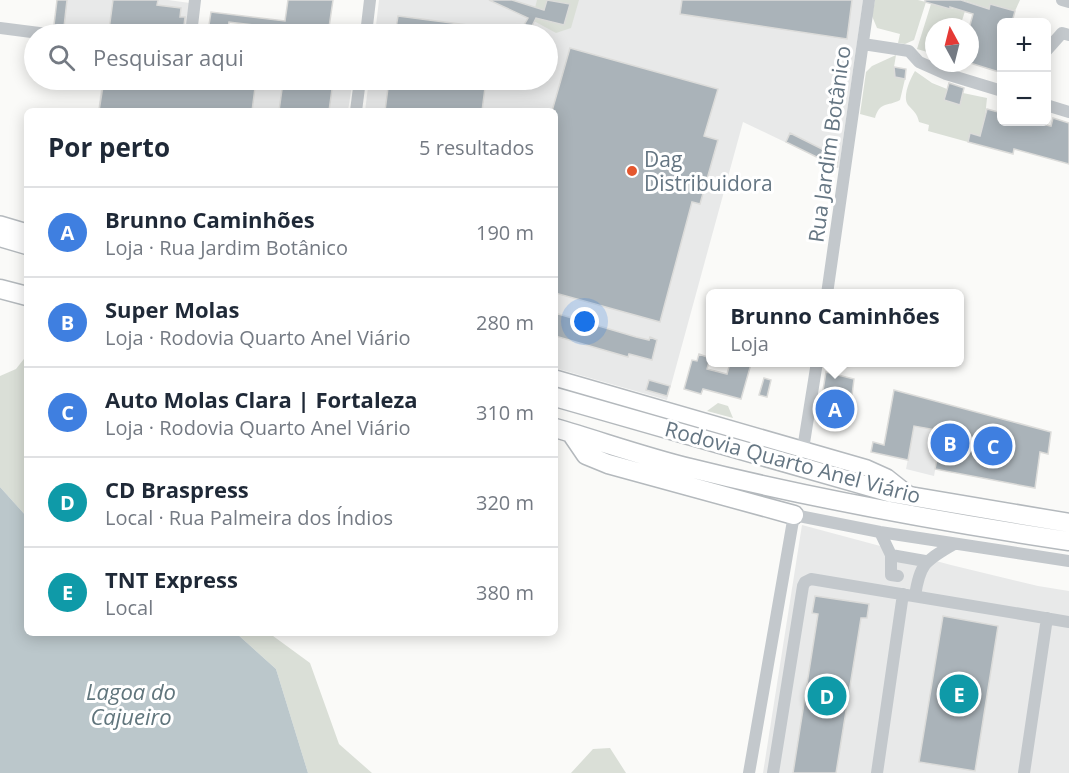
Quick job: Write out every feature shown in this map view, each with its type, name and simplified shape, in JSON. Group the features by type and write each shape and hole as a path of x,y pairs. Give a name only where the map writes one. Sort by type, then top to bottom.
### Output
{"highway":[{"path":"0,237 24,244"},
{"path":"0,288 24,295"},
{"name":"Rodovia Quarto Anel Viário","path":"559,397 892,493 1069,523"},
{"path":"563,431 586,455 608,464 794,515"},
{"name":"Rodovia Quarto Anel Viário","path":"563,431 688,468 795,492 920,518 1069,542"},
{"path":"795,492 799,467"}],"main road":[{"path":"0,224 24,231"},
{"path":"558,379 867,468 887,477 911,496"}],"street":[{"path":"192,24 195,0"},
{"path":"367,24 370,0"},
{"name":"Rua Jardim Botânico","path":"828,289 869,0"},
{"path":"1062,0 1069,2"},
{"path":"0,28 24,31"},
{"path":"1051,46 1062,33 1069,35"},
{"path":"863,44 909,51 920,62 946,74 997,89"},
{"path":"356,108 359,90"},
{"path":"1051,106 1069,112"},
{"path":"803,449 816,367"},
{"path":"749,773 794,515 880,532 1069,561"},
{"path":"877,773 909,595 903,577 880,532"},
{"path":"887,591 925,561 954,544"},
{"path":"891,555 925,561"},
{"path":"773,773 805,582 812,579 1069,622"},
{"path":"1024,773 1047,618"}],"shaded area":[{"path":"67,0 168,0 190,3 187,24 64,24"},
{"path":"379,0 863,0 839,168 743,122 667,400 558,369 558,108 365,108 368,90 558,90 558,24 376,24"},
{"path":"537,0 579,0 571,28 558,32 558,24 539,24 532,20"},
{"path":"875,0 926,2 914,40 905,44 898,43 900,34 877,28 872,16"},
{"path":"963,0 1020,0 1015,11 991,4 989,9"},
{"path":"931,4 965,11 963,18 927,18"},
{"path":"925,23 925,51 917,49"},
{"path":"896,55 895,77 905,79 900,100 879,109 875,118 860,114 866,72 872,66"},
{"path":"915,71 932,83 947,89 944,100 960,105 963,93 987,98 980,136 970,133 968,142 928,131 929,125 919,122 906,102 906,93"},
{"path":"101,90 351,90 348,108 98,108"},
{"path":"24,359 24,514 0,487 0,376 16,369"},
{"path":"920,397 947,404 934,476 906,469"},
{"path":"718,403 728,406 733,418 707,411"},
{"path":"802,525 951,565 1069,591 1069,773 763,773"},
{"path":"239,636 273,636 310,663 339,744 372,773 308,773 276,669"},
{"path":"610,748 626,773 571,773 593,749"}],"water":[{"name":"Lagoa do Cajueiro","path":"0,487 24,514 24,636 239,636 276,669 308,773 0,773"}],"building":[{"path":"57,0 67,0 64,24 54,24"},
{"path":"113,0 158,0 157,5 181,8 180,17 185,17 184,24 110,24"},
{"path":"288,0 333,0 329,24 229,22 229,24 209,24 211,12 285,21"},
{"path":"489,0 512,0 544,10 547,0 570,4 564,25 536,18 533,24 525,24 528,18"},
{"path":"682,0 852,0 847,39 680,14"},
{"path":"925,0 961,0 989,9 990,4 1015,11 1013,18 997,18 997,71 979,66 979,18 972,18 973,14 950,7 950,9 925,2"},
{"path":"398,16 460,24 397,24"},
{"name":"Dag Distribuidora","path":"570,48 718,89 704,136 718,140 700,204 692,202 660,322 558,294 558,108 553,108"},
{"path":"894,67 906,69 905,79 895,77"},
{"path":"949,83 964,88 960,105 944,100"},
{"path":"102,90 255,90 252,108 99,108"},
{"path":"282,90 332,90 329,108 279,108"},
{"path":"388,90 485,90 482,108 385,108"},
{"path":"987,109 997,112 997,126 1051,126 1053,118 1069,123 1069,164 1014,149 1013,154 968,142 970,133 980,136"},
{"path":"790,133 838,157 837,167 786,142"},
{"path":"558,314 636,337 649,340 650,337 657,340 652,360 629,354 628,357 558,337"},
{"path":"699,354 706,357 707,369 727,374 729,367 750,367 741,399 703,389 701,394 684,389 692,360 697,361"},
{"path":"826,372 854,379 849,420 819,415"},
{"path":"764,378 771,380 767,397 759,395"},
{"path":"649,380 670,386 667,396 646,390"},
{"path":"894,390 1051,432 1048,454 1040,452 1035,488 935,469 942,431 914,426 908,460 871,452 873,442 884,445"},
{"path":"815,596 869,604 867,618 861,618 836,773 793,773 818,614 812,613"},
{"path":"943,616 998,626 975,771 919,762"}],"place":[{"name":"Dag Distribuidora","path":"632,171"},
{"name":"Brunno Caminhões","path":"835,409"},
{"name":"Super Molas","path":"950,443"},
{"name":"Auto Molas Clara | Fortaleza","path":"993,446"},
{"name":"TNT Express","path":"959,694"},
{"name":"CD Braspress","path":"827,696"}]}
